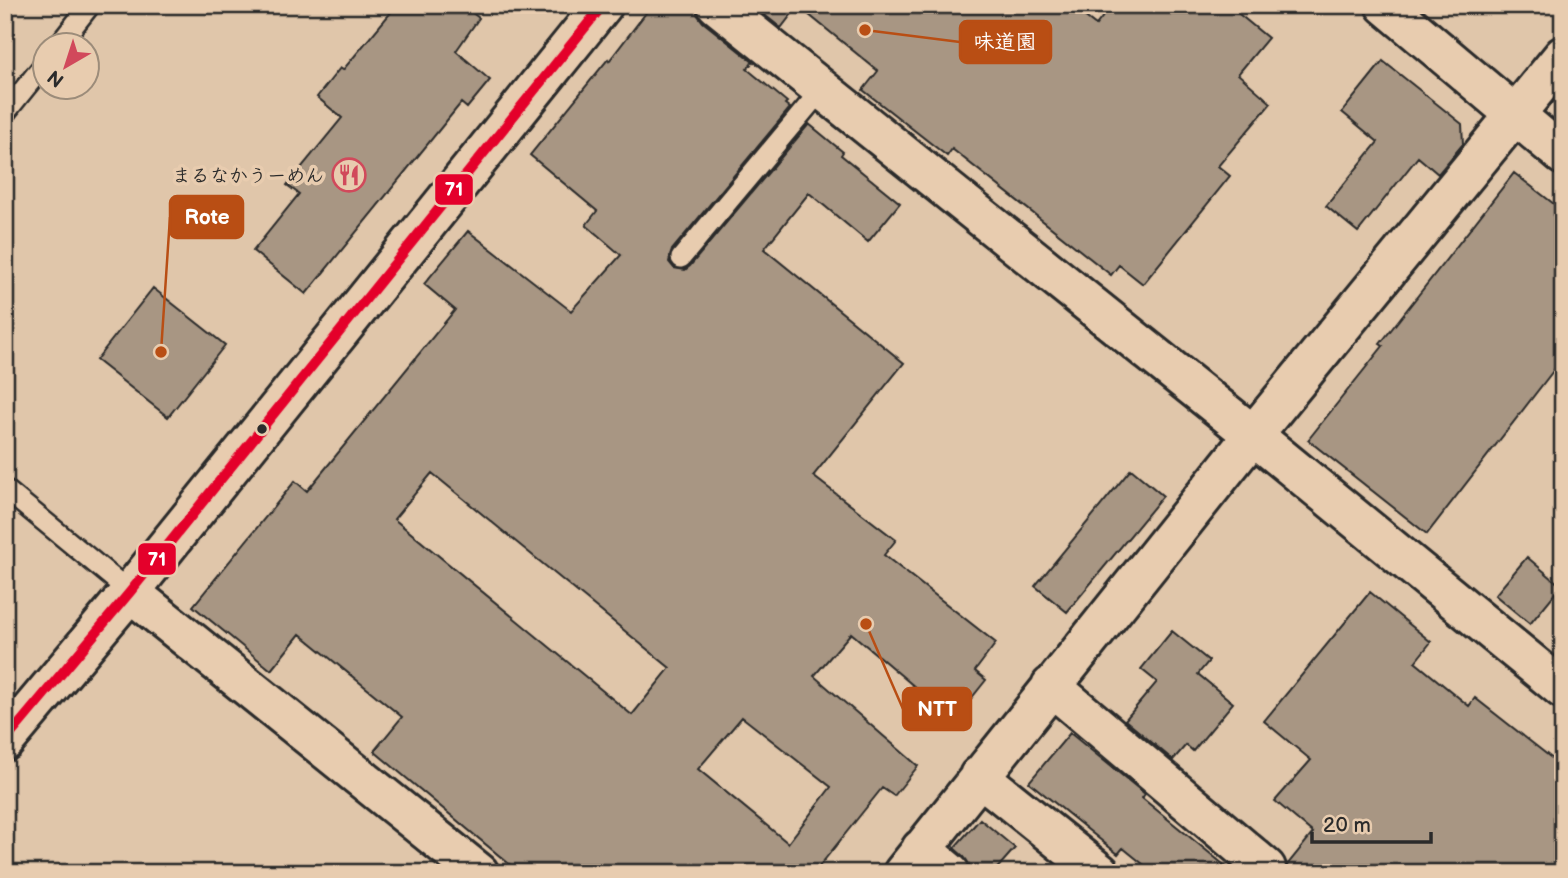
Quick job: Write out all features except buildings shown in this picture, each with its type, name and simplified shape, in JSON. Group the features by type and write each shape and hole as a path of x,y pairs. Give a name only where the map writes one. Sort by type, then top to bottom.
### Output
{"street":[{"path":"5,741 130,592 603,5"},
{"path":"718,5 1253,435 1563,689"},
{"path":"1385,5 1563,155"},
{"path":"950,873 912,861 1253,435 1563,56"},
{"path":"130,592 479,873"},
{"path":"1051,686 1266,868"},
{"path":"979,776 1100,873"}],"lane":[{"path":"69,32 90,5"},
{"path":"5,113 32,79"},
{"path":"681,258 822,89"},
{"path":"5,489 130,592"}],"transit line":[{"name":"71","path":"5,741 130,592 603,5"}],"place":[{"name":"味道園","path":"865,30"},
{"name":"まるなかうーめん","path":"349,175"},
{"name":"Rote","path":"161,352"},
{"name":"NTT","path":"866,624"}]}
